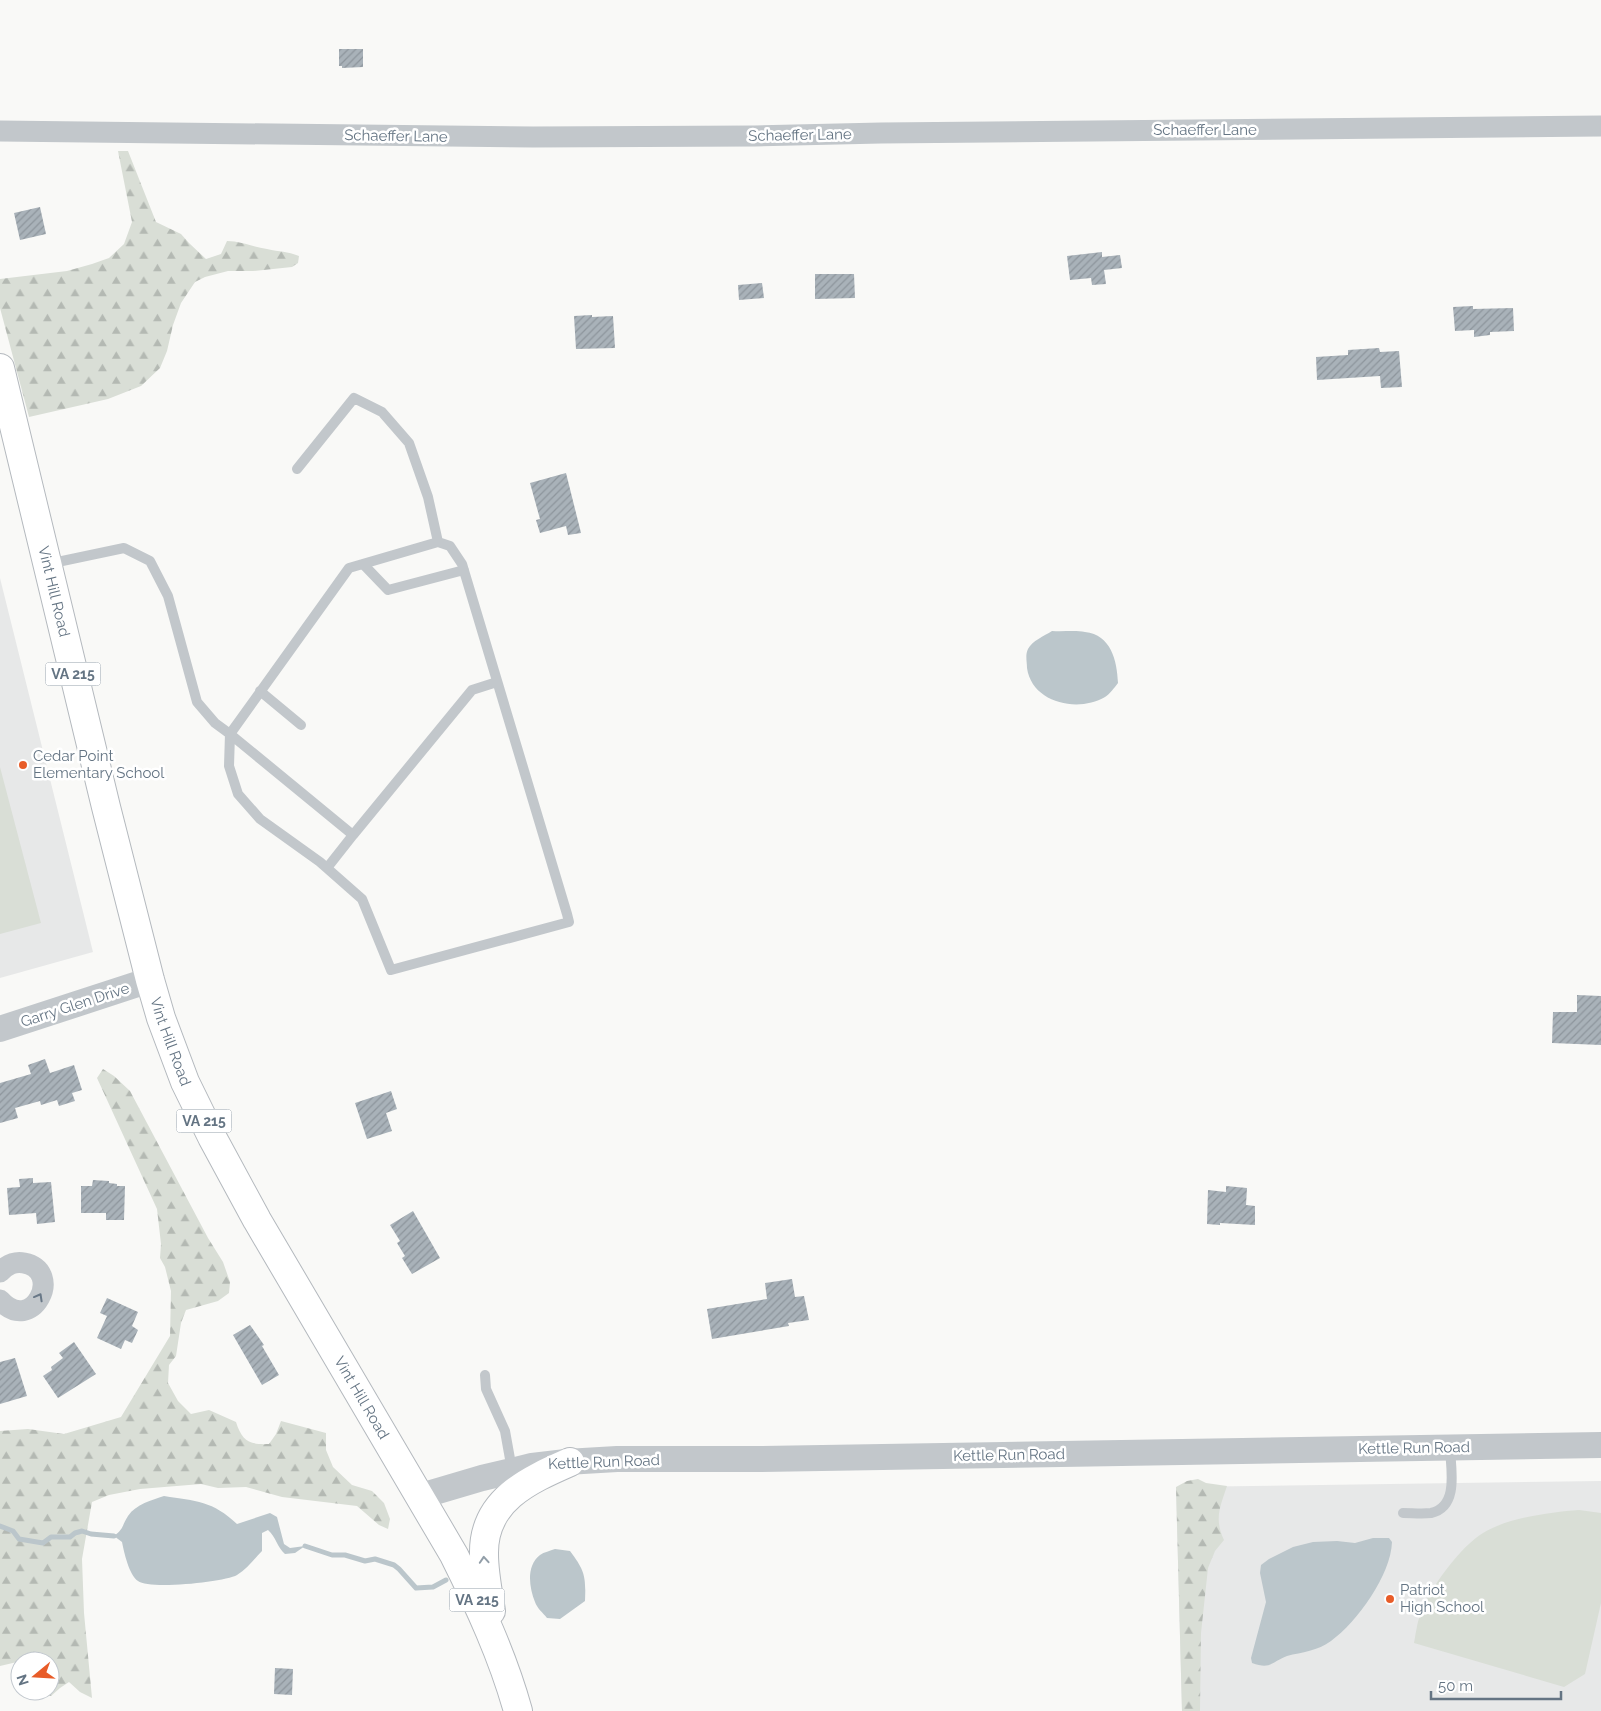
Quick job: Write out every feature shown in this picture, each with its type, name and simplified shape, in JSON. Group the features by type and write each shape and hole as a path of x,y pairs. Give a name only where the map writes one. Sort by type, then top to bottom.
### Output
{"main road":[{"name":"Vint Hill Road","path":"0,368 150,980 161,1018 186,1082 212,1137 256,1220 421,1496 471,1587 495,1643 518,1711"},
{"path":"495,1643 484,1552 489,1525 499,1506 515,1490 570,1462"}],"street":[{"name":"Schaeffer Lane","path":"0,131 533,137 1601,126"},
{"name":"Garry Glen Drive","path":"0,1029 150,980"},
{"path":"0,1272 11,1264 25,1263 38,1270 44,1283 41,1297 31,1308 17,1311 10,1309 0,1300"},
{"name":"Kettle Run Road","path":"421,1496 512,1470 570,1462 617,1460 1601,1446"}],"lane":[{"path":"297,469 354,398 382,412 409,443 428,497 438,542"},
{"path":"438,542 450,546 462,564 569,922 391,970 362,899 327,868 260,819 238,794 229,766 230,734 349,568 363,564 438,542"},
{"path":"47,564 124,548 150,561 168,596 197,702 215,723 353,835"},
{"path":"363,564 388,590 464,570"},
{"path":"327,868 472,690 497,682"},
{"path":"260,692 301,725"},
{"path":"485,1375 486,1390 505,1431 512,1470"},
{"path":"1403,1513 1431,1512 1440,1508 1447,1501 1451,1488 1450,1448"}],"shaded area":[{"name":"Cedar Point Elementary School","path":"0,578 93,952 0,978"},
{"path":"1052,631 1085,632 1094,634 1107,643 1114,658 1118,683 1109,694 1094,702 1070,704 1058,702 1038,690 1031,680 1027,668 1027,651 1035,641"},
{"name":"Patriot High School","path":"1601,1481 1601,1711 1182,1711 1176,1487"},
{"path":"164,1496 212,1506 237,1524 270,1513 277,1517 284,1544 290,1548 305,1546 295,1553 285,1554 268,1530 262,1533 262,1551 237,1575 230,1578 187,1584 145,1584 138,1581 132,1574 122,1542 114,1536 120,1531 135,1508"},
{"path":"1373,1538 1389,1538 1392,1542 1386,1569 1371,1597 1341,1633 1321,1647 1310,1651 1287,1656 1263,1666 1252,1663 1251,1658 1266,1602 1260,1573 1261,1565 1293,1547 1313,1542 1337,1541 1355,1543"},
{"path":"555,1549 570,1551 582,1569 585,1585 585,1601 560,1619 547,1618 540,1610 535,1602 530,1583 532,1565 542,1554"}],"green space":[{"path":"118,151 128,151 156,222 181,234 206,259 221,254 227,241 295,254 299,256 298,263 292,267 253,271 228,271 205,277 195,282 181,303 160,368 141,386 108,399 29,417 0,308 0,279 67,271 92,264 109,258 124,244 132,222"},
{"path":"0,767 41,923 0,934"},
{"path":"103,1069 114,1076 130,1091 208,1238 223,1262 230,1282 229,1293 218,1301 186,1310 181,1323 176,1356 169,1365 168,1383 178,1401 191,1414 209,1410 236,1422 244,1438 256,1444 269,1444 276,1434 281,1421 326,1433 326,1450 333,1467 352,1485 372,1491 384,1503 390,1519 388,1529 379,1525 357,1506 282,1497 246,1487 218,1488 201,1484 140,1489 109,1495 92,1502 82,1559 84,1613 92,1698 80,1692 69,1682 60,1688 60,1651 10,1651 10,1664 0,1666 0,1431 28,1429 64,1434 121,1417 170,1336 171,1291 165,1267 160,1258 161,1244 157,1209 97,1078"},
{"path":"1198,1479 1206,1483 1227,1486 1219,1513 1219,1526 1224,1540 1215,1551 1208,1568 1201,1633 1200,1711 1182,1711 1176,1487 1187,1481"},
{"path":"1579,1510 1601,1513 1601,1603 1585,1674 1564,1687 1414,1643 1420,1616 1431,1592 1447,1569 1474,1539 1504,1523 1543,1514"}],"building":[{"path":"339,49 363,49 363,67 342,68 342,66 339,66"},
{"path":"40,207 46,234 20,240 14,213"},
{"path":"1102,252 1102,257 1120,255 1122,268 1104,270 1106,284 1092,285 1091,278 1070,280 1067,256"},
{"path":"815,274 854,274 855,298 815,299"},
{"path":"762,283 764,298 739,300 738,285"},
{"path":"1473,306 1473,309 1513,308 1514,331 1490,332 1490,335 1474,337 1474,330 1455,331 1453,307"},
{"path":"592,315 592,317 613,316 615,348 576,349 574,316"},
{"path":"1379,348 1380,352 1399,351 1402,387 1381,388 1380,376 1317,380 1316,357 1348,355 1348,350"},
{"path":"566,473 581,533 568,535 566,526 540,533 536,520 540,519 530,483"},
{"path":"1577,995 1601,996 1601,1045 1552,1043 1553,1012 1577,1012"},
{"path":"45,1059 50,1073 74,1065 82,1090 72,1093 75,1101 59,1106 57,1100 41,1105 40,1101 15,1108 18,1118 0,1123 0,1083 31,1074 28,1065"},
{"path":"391,1091 397,1109 386,1113 392,1131 367,1139 355,1103"},
{"path":"33,1178 33,1183 51,1182 55,1222 37,1224 36,1213 9,1215 7,1188 20,1187 19,1179"},
{"path":"93,1180 109,1181 109,1183 117,1184 117,1186 125,1186 124,1220 106,1220 106,1213 81,1213 81,1186 92,1186"},
{"path":"1226,1186 1247,1188 1246,1205 1255,1206 1255,1225 1207,1224 1208,1190 1226,1192"},
{"path":"413,1211 440,1258 412,1274 402,1258 405,1256 397,1243 400,1241 390,1225"},
{"path":"792,1279 795,1297 804,1296 809,1320 788,1323 789,1326 712,1339 707,1309 767,1299 765,1283"},
{"path":"107,1298 138,1312 132,1326 138,1330 132,1343 125,1340 121,1349 97,1338 107,1316 100,1313"},
{"path":"250,1325 264,1345 262,1346 279,1375 262,1385 233,1335"},
{"path":"74,1342 96,1374 58,1398 43,1376 52,1370 51,1367 63,1358 59,1353"},
{"path":"15,1358 27,1396 0,1404 0,1362"},
{"path":"275,1668 293,1669 292,1695 274,1694"}],"waterway":[{"path":"0,1526 13,1531 19,1539 43,1543 51,1537 70,1537 82,1531 91,1534 114,1536"},
{"path":"305,1546 332,1555 345,1555 365,1561 375,1559 394,1565 416,1588 433,1587 446,1580"}],"place":[{"name":"Cedar Point Elementary School","path":"23,765"},
{"name":"Patriot High School","path":"1390,1599"}]}
